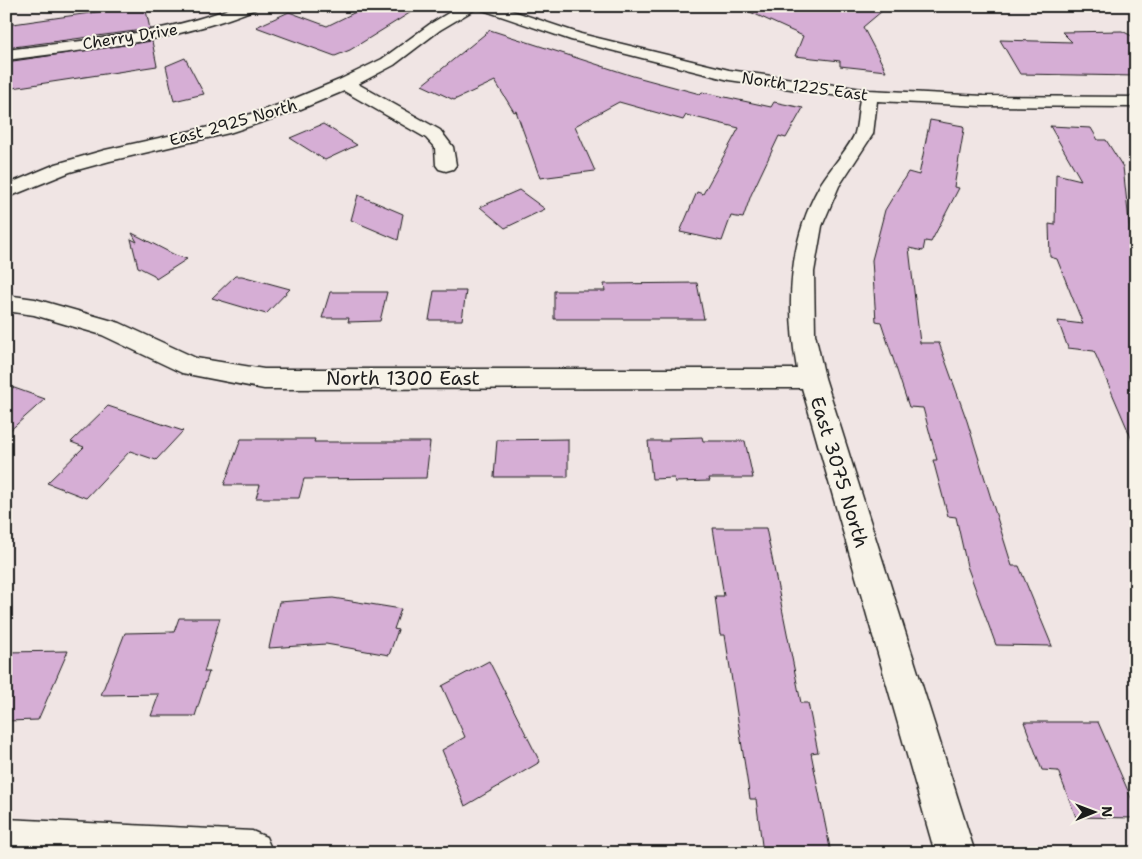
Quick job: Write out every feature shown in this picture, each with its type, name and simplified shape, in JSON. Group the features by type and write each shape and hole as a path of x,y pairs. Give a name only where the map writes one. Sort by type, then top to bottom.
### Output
{"street":[{"name":"Cherry Drive","path":"6,55 177,29 224,17 250,6"},
{"name":"East 2925 North","path":"6,192 63,168 263,117 345,84 388,62 435,27 471,6"},
{"name":"North 1225 East","path":"483,6 576,37 729,75 869,95 983,101 1135,103"},
{"path":"345,84 433,134 444,147 446,165"},
{"name":"East 3075 North","path":"869,95 864,134 829,186 811,226 803,272 803,334 812,378 955,853"},
{"name":"North 1300 East","path":"6,303 35,307 111,330 191,366 264,378 812,378"},
{"path":"6,839 251,852"}],"building":[{"path":"103,6 145,6 150,29 6,48 6,25 104,11"},
{"path":"368,6 421,6 350,50 335,56 256,27 289,12 327,26"},
{"path":"737,6 888,6 863,27 886,71 840,66 840,61 795,56 803,36"},
{"path":"490,30 633,76 700,94 702,92 771,107 774,102 803,108 786,138 779,136 751,195 743,218 731,216 722,241 680,232 697,192 703,194 739,128 686,115 683,120 619,102 575,126 595,171 540,178 516,111 514,112 495,81 454,100 422,85"},
{"path":"1122,31 1136,38 1136,76 1020,74 1000,40 1072,42 1062,32"},
{"path":"152,41 157,66 6,89 6,62"},
{"path":"185,58 204,94 174,101 166,66"},
{"path":"930,120 963,126 964,129 954,187 959,188 931,242 925,241 923,251 909,248 920,343 939,343 967,421 1012,566 1019,566 1052,646 996,645 967,566 956,517 948,516 933,460 937,460 923,408 909,407 881,322 876,321 872,260 885,210 908,172 919,175"},
{"path":"323,124 357,145 325,160 290,138"},
{"path":"1050,126 1091,128 1098,140 1106,140 1123,167 1136,285 1136,449 1094,351 1068,348 1058,321 1083,324 1057,259 1050,257 1049,224 1055,225 1056,174 1081,180"},
{"path":"519,190 545,209 505,228 480,207"},
{"path":"358,195 403,214 398,240 351,220"},
{"path":"132,233 175,255 187,259 156,279 154,275 138,267 131,239 137,242"},
{"path":"235,276 242,276 290,289 266,314 212,298"},
{"path":"697,283 704,319 554,319 554,291 605,291 604,284"},
{"path":"434,291 466,291 462,320 429,320"},
{"path":"330,292 387,292 380,321 348,322 349,318 322,318"},
{"path":"6,385 45,399 6,434"},
{"path":"108,406 183,431 156,460 130,451 86,498 47,483 84,447 71,442"},
{"path":"702,437 703,441 745,441 753,478 709,478 710,481 675,482 674,478 652,479 648,441 669,441 669,438"},
{"path":"241,439 315,439 314,442 430,442 426,478 304,479 299,498 256,498 260,485 224,485"},
{"path":"568,439 568,477 494,477 497,440"},
{"path":"713,528 766,528 801,703 808,703 818,752 811,753 831,853 763,853 756,799 750,799 725,635 720,635 715,596 724,596"},
{"path":"333,598 401,609 394,629 398,630 389,655 326,644 269,648 279,602"},
{"path":"179,618 220,618 204,672 209,672 195,716 151,716 159,694 101,695 125,633 174,632"},
{"path":"68,651 38,720 6,721 6,652"},
{"path":"489,661 540,762 465,806 442,750 465,737 442,686"},
{"path":"1024,722 1098,722 1136,809 1136,818 1076,817 1058,771 1042,770"}]}
